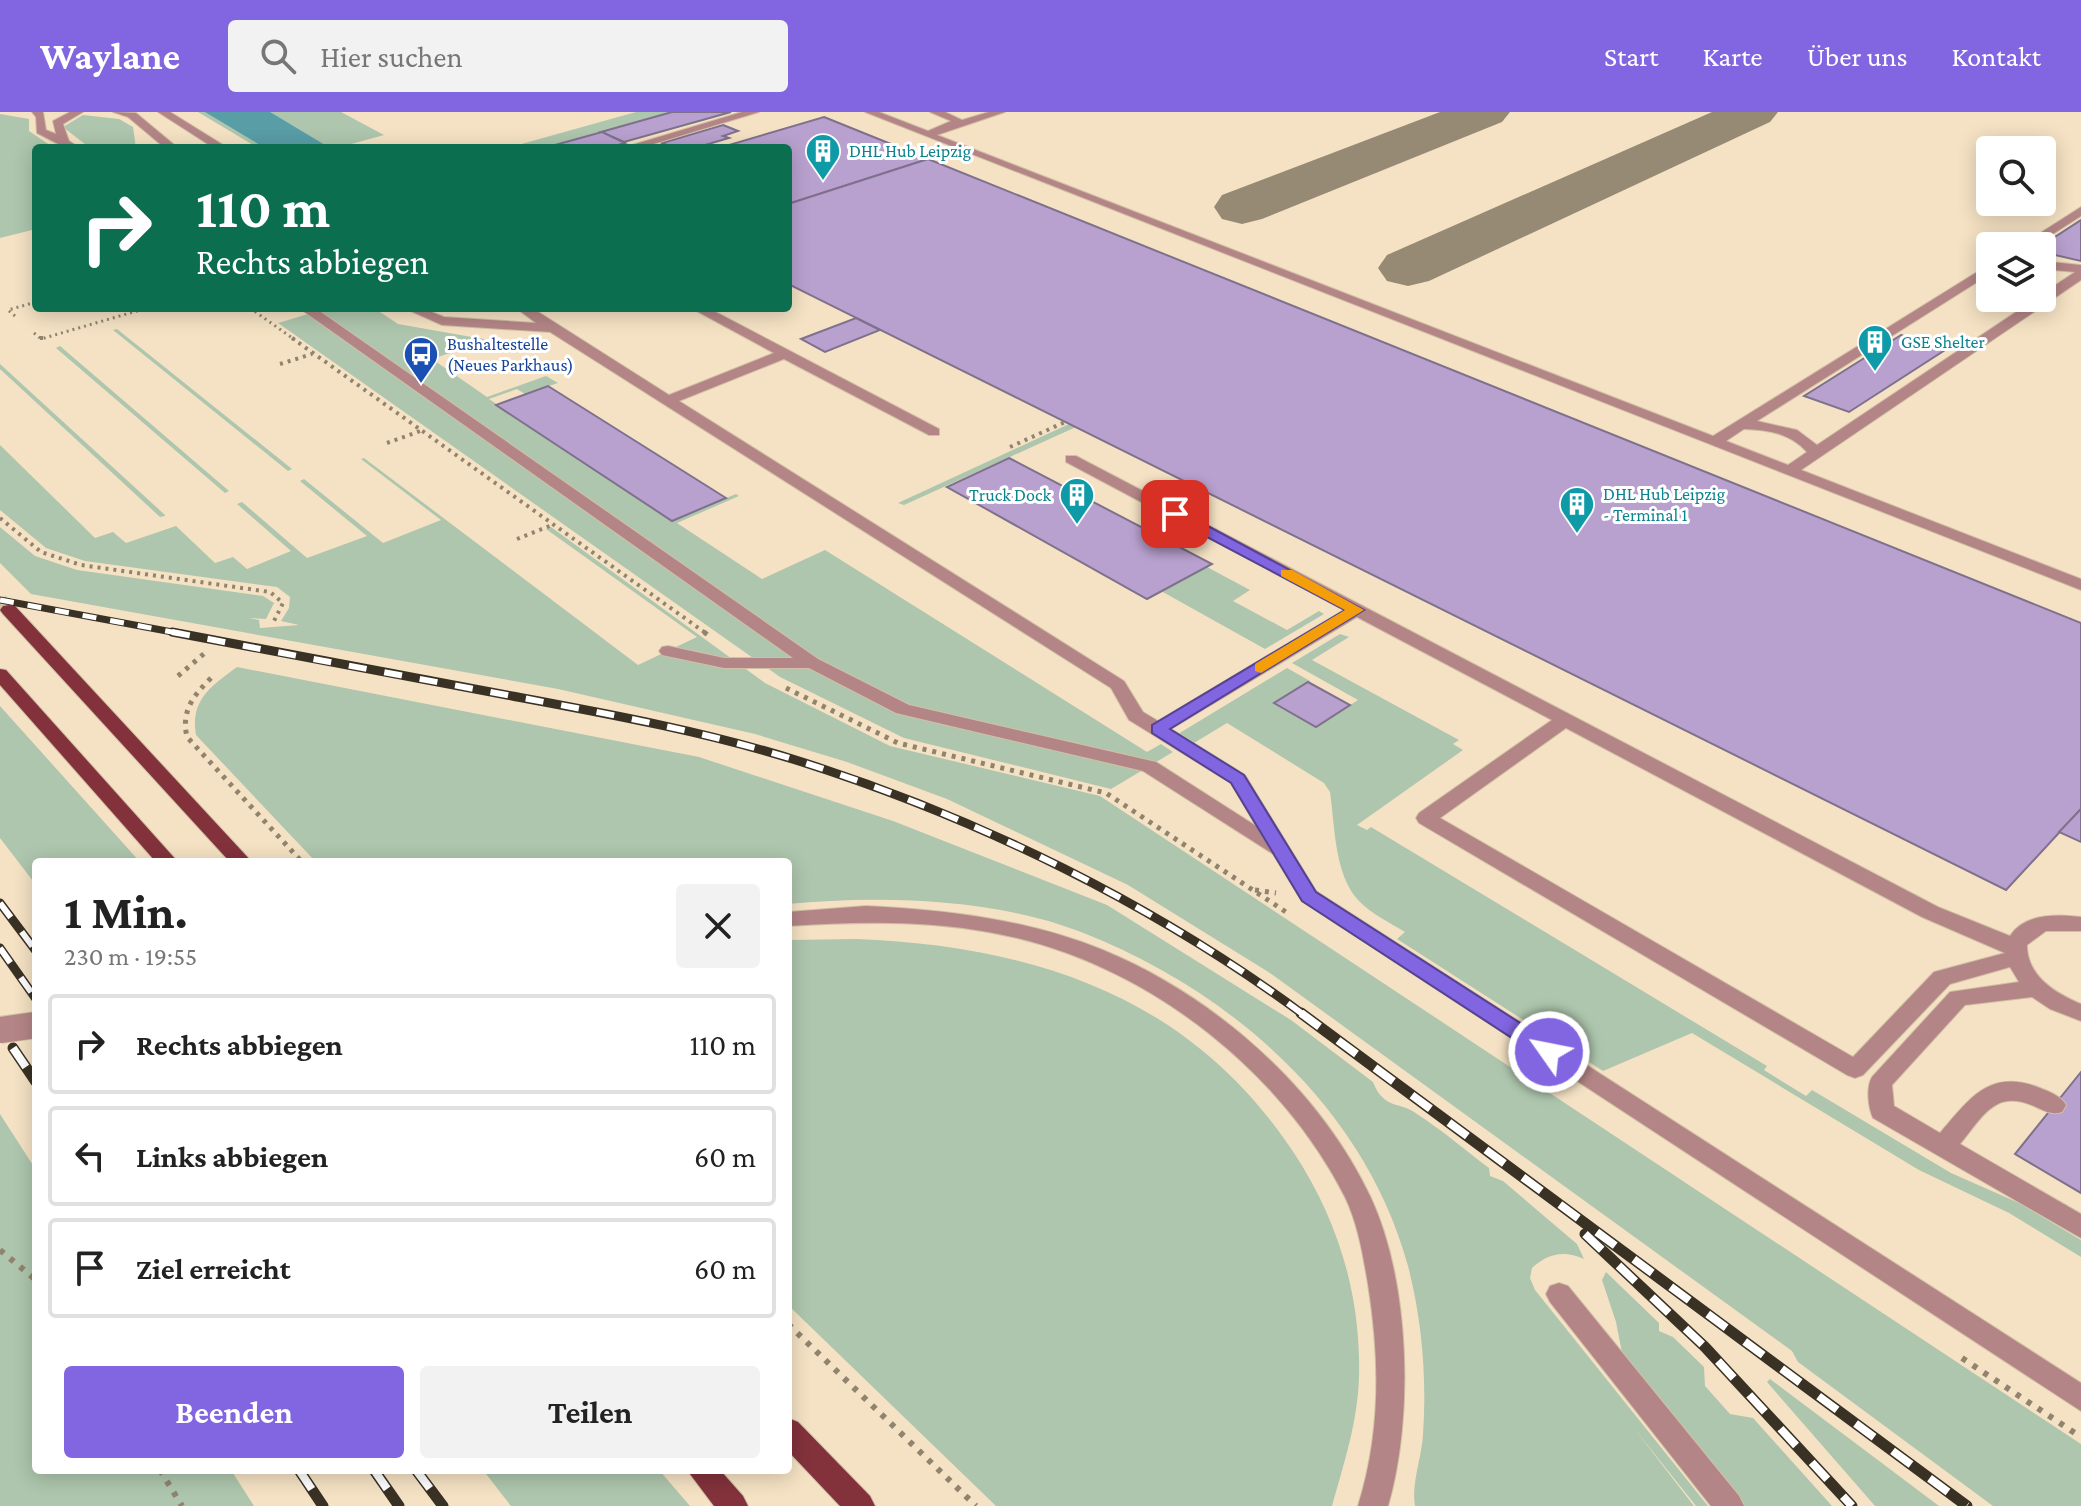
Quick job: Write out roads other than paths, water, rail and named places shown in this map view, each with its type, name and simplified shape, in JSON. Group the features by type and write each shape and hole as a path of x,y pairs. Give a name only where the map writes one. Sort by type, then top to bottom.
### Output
{"main road":[{"path":"9,610 238,858"},
{"path":"0,674 164,858"},
{"path":"792,1435 860,1506"},
{"path":"705,1474 733,1506"}],"street":[{"path":"37,112 41,116 41,131 67,144"},
{"path":"68,144 57,123 78,112"},
{"path":"118,112 132,115 167,144"},
{"path":"163,112 215,144"},
{"path":"642,144 754,112"},
{"path":"870,112 2081,585"},
{"path":"891,120 918,112"},
{"path":"935,112 957,120 955,126"},
{"path":"928,134 1000,112"},
{"path":"2048,232 2081,211"},
{"path":"2056,267 2081,271"},
{"path":"1789,471 2081,271"},
{"path":"1715,441 1976,277"},
{"path":"312,312 812,663 903,709 1149,766 1282,852"},
{"path":"421,312 442,321 553,328"},
{"path":"529,312 1118,685 1136,716 1238,779 1309,896 2081,1398"},
{"path":"705,312 934,432"},
{"path":"667,401 784,354"},
{"path":"1741,425 1763,425 1788,432 1808,442 1815,453"},
{"path":"1071,459 1930,912 2014,952 2036,988 2081,1013"},
{"path":"1158,729 1356,610"},
{"path":"668,651 724,663 812,663"},
{"path":"1565,720 1426,818 1855,1069 1942,978 2014,952"},
{"path":"792,919 892,912 976,921 1059,941 1130,970 1193,1007 1262,1063 1310,1119 1360,1202 1379,1268 1394,1387 1382,1482 1373,1506"},
{"path":"2014,952 2019,935 2030,927 2046,922 2081,924"},
{"path":"2036,988 1958,998 1880,1083 1882,1111 2081,1227"},
{"path":"0,1030 32,1026"},
{"path":"1942,1148 1992,1092 2010,1088 2032,1093 2054,1105"},
{"path":"1559,1294 1729,1506"}],"water":[{"path":"205,112 270,112 323,144 258,144"}],"tunnel":[{"path":"0,601 9,610"}],"railway":[{"path":"0,600 183,634"},
{"path":"172,632 622,717 802,762 934,810 1064,868 1187,937 1304,1015"},
{"path":"0,903 32,946"},
{"path":"0,948 32,993"},
{"path":"1301,1013 1967,1506"},
{"path":"13,1048 32,1076"},
{"path":"1585,1234 1705,1347 1852,1506"},
{"path":"302,1474 323,1506"},
{"path":"377,1474 399,1506"},
{"path":"419,1474 443,1506"}],"place":[{"name":"DHL Hub Leipzig","path":"823,182"},
{"name":"GSE Shelter","path":"1875,373"},
{"name":"Bushaltestelle (Neues Parkhaus)","path":"421,385"},
{"name":"Truck Dock","path":"1077,526"},
{"name":"DHL Hub Leipzig - Terminal 1","path":"1577,535"}]}
